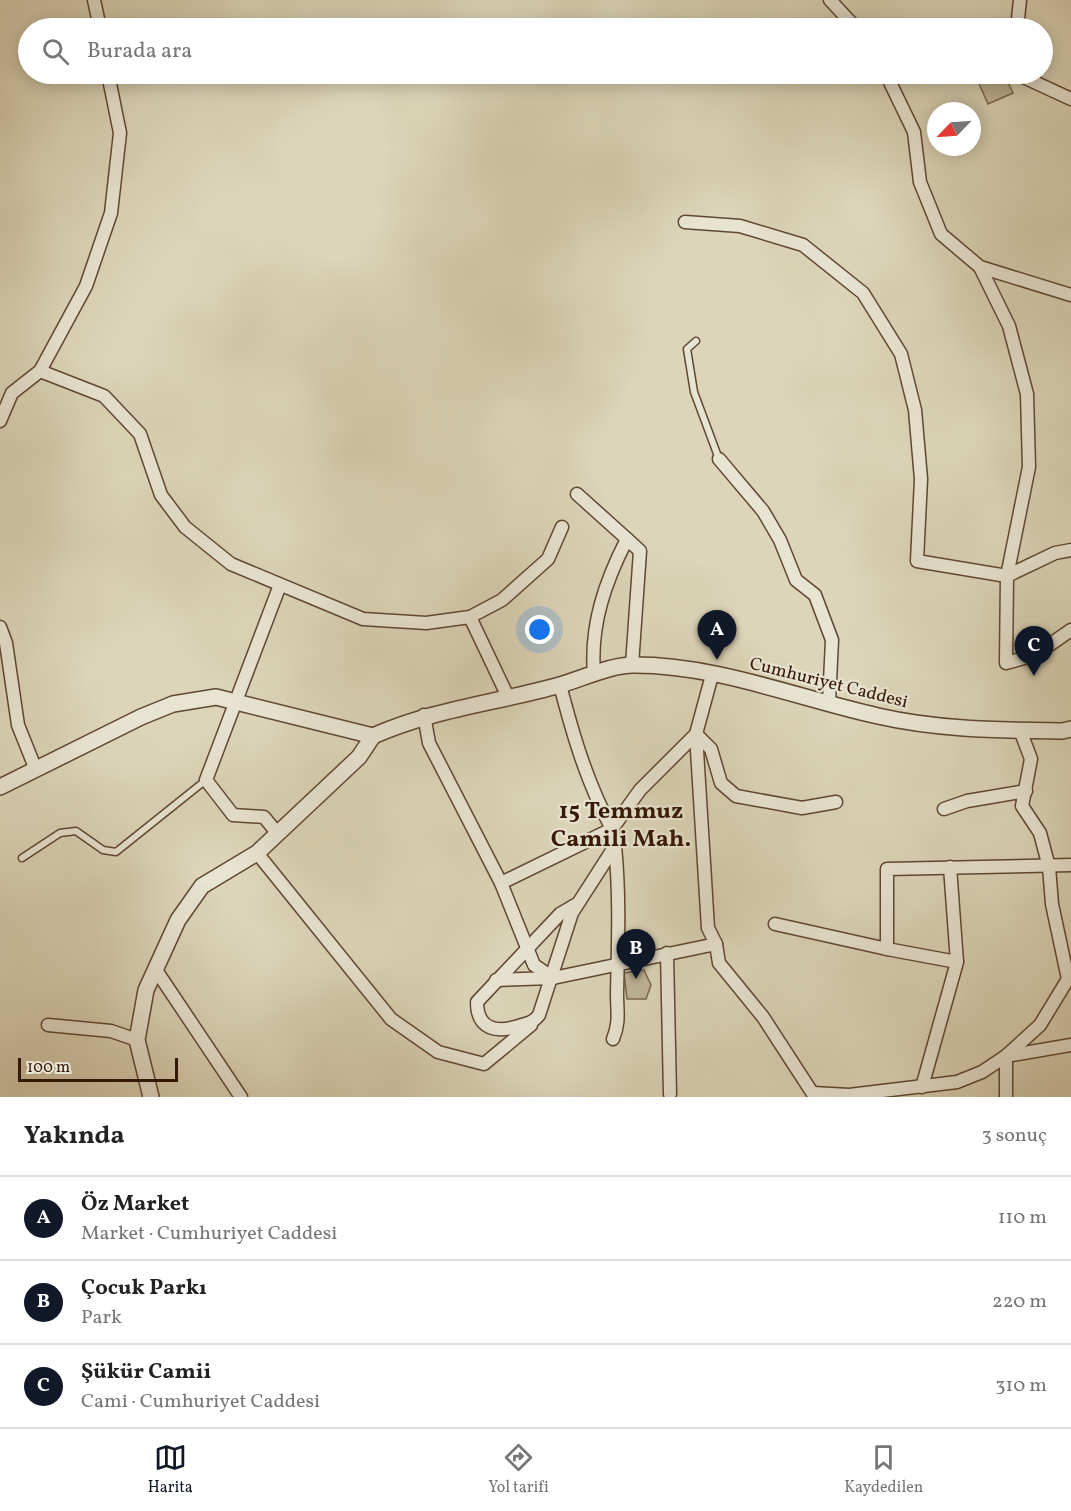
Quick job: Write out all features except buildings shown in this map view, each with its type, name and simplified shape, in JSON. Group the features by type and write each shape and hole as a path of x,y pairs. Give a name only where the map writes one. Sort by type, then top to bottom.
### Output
{"street":[{"path":"94,0 98,18"},
{"path":"830,0 847,18"},
{"path":"1018,18 1020,0"},
{"path":"0,421 12,393 40,370 86,286 111,213 120,132 110,84"},
{"path":"891,84 914,132 920,182 941,234 980,267 1071,295"},
{"path":"1039,84 1071,99"},
{"path":"685,222 740,226 802,245 863,293 901,354 915,410 921,478 917,561 1007,576 1055,553 1071,550"},
{"path":"980,267 1009,326 1027,394 1029,466 1007,576 1006,663 1035,655 1071,630"},
{"path":"40,370 104,396 140,434 161,495 185,527 231,564 363,619 426,623 470,617 502,600 548,559 562,527"},
{"path":"719,459 763,511 780,540 796,580 815,595 832,640 829,702"},
{"path":"578,494 640,551 632,665"},
{"path":"594,674 592,643 607,582 627,539"},
{"path":"278,834 264,817 233,815 206,780 280,585"},
{"path":"470,617 508,697"},
{"path":"0,627 6,644 18,725 36,770"},
{"name":"Cumhuriyet Caddesi","path":"373,736 424,715 560,685 632,665 688,668 766,685 876,716 936,728 1062,731 1071,729"},
{"path":"712,675 696,734 708,928 716,944 719,963 763,1017 814,1095 849,1095 922,1087 957,1082 982,1072 1006,1056 1040,1025 1068,979"},
{"path":"560,685 574,741 595,799 612,829 615,846 620,962 617,994 619,1024 613,1039"},
{"path":"0,787 123,725 173,704 216,697 373,736 359,757 257,853 202,886 178,920 146,990 137,1040 151,1097"},
{"path":"424,715 429,743 501,883 526,949 534,965 553,978"},
{"path":"1020,730 1031,759 1022,806 1040,833 1049,867 1052,904 1071,996"},
{"path":"696,734 711,749 721,783 736,796 802,808 836,802"},
{"path":"501,883 612,829 640,790 696,734"},
{"path":"944,808 967,801 1026,791"},
{"path":"257,853 391,1019 438,1052 484,1064 534,1022 553,978 564,934 577,904 615,846"},
{"path":"887,949 886,869 1071,865"},
{"path":"922,1087 957,962 950,867"},
{"path":"534,1022 503,1031 491,1030 483,1024 477,1011 477,1002 560,914 577,904"},
{"path":"776,924 957,962"},
{"path":"496,980 553,978 620,962 716,944"},
{"path":"668,953 670,1094"},
{"path":"156,970 241,1097"},
{"path":"48,1025 111,1031 137,1040"},
{"path":"1006,1056 1071,1045"},
{"path":"1006,1056 1006,1097"}],"lane":[{"path":"696,341 687,349 694,392 719,459"},
{"path":"22,858 60,833 76,831 103,850 116,852 206,780"}],"shaded area":[{"path":"979,84 1009,84 1013,93 988,104"},
{"path":"644,970 651,985 646,999 627,999 624,973"}],"place":[{"name":"Öz Market","path":"717,660"},
{"name":"Şükür Camii","path":"1034,676"},
{"name":"Çocuk Parkı","path":"636,979"}],"district":[{"name":"15 Temmuz Camili Mah.","path":"621,824"}]}
